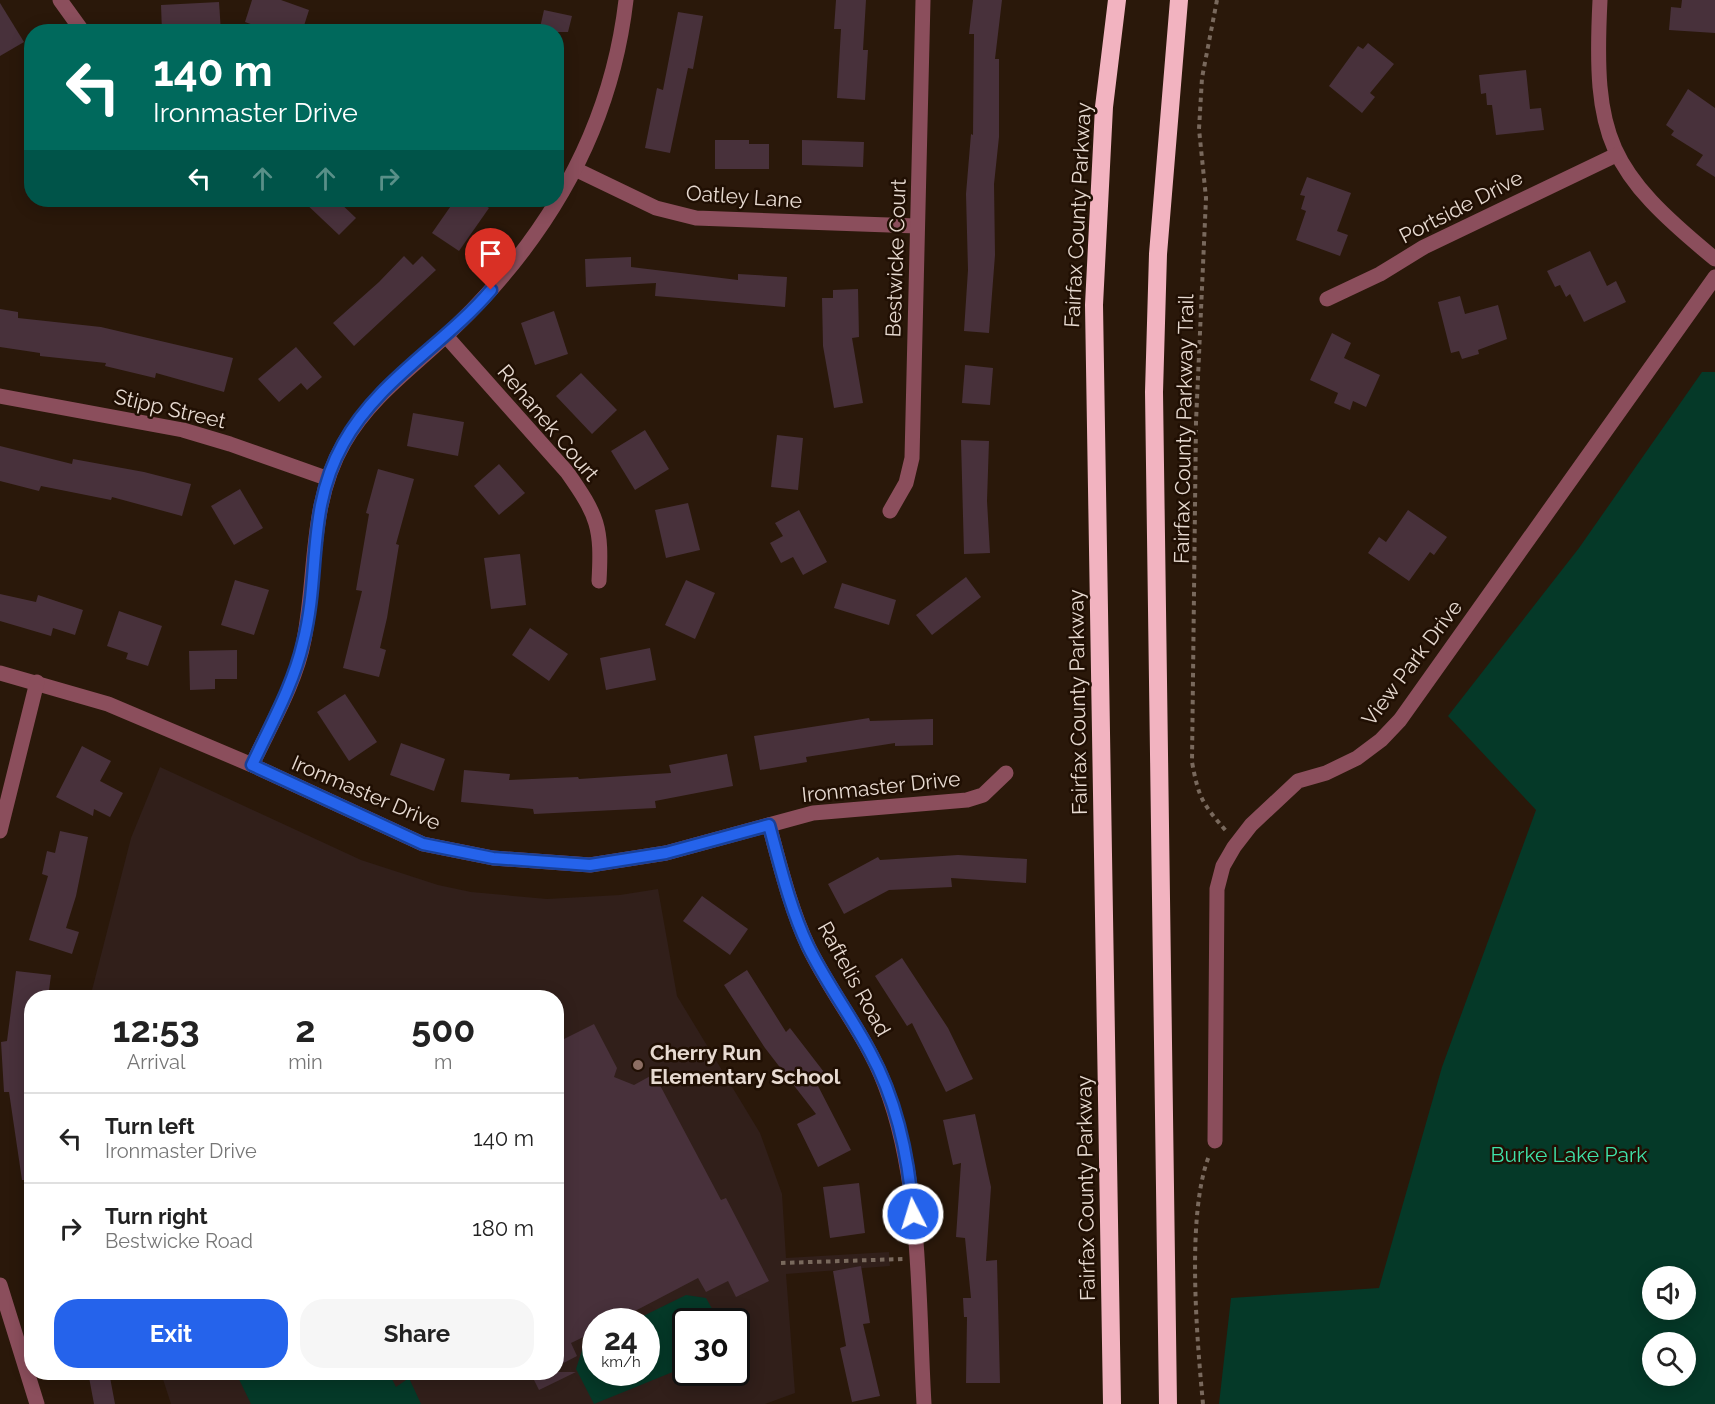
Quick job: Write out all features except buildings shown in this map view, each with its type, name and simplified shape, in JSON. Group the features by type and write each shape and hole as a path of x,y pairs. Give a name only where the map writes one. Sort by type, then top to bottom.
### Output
{"highway":[{"name":"Fairfax County Parkway","path":"1112,1404 1094,305 1104,107 1117,0"},
{"path":"1168,1404 1154,392 1158,254 1179,0"}],"street":[{"path":"60,0 77,24"},
{"path":"564,189 577,170 613,69 626,0"},
{"name":"Bestwicke Court","path":"890,511 906,483 912,458 923,0"},
{"path":"1600,0 1599,93 1616,155 1647,199 1715,259"},
{"name":"Portside Drive","path":"1327,299 1380,273 1424,247 1616,155"},
{"name":"Oatley Lane","path":"577,170 656,208 696,219 917,226"},
{"path":"252,765 292,677 303,644 310,609 318,512 326,478 343,443 375,398 478,305 518,258 552,207"},
{"name":"View Park Drive","path":"1215,1141 1217,889 1224,866 1234,847 1251,825 1298,782 1326,773 1357,758 1381,740 1400,720 1715,277"},
{"name":"Rehanek Court","path":"446,336 567,472 581,493 594,516 601,541 599,581"},
{"name":"Stipp Street","path":"0,396 183,430 326,478"},
{"name":"Ironmaster Drive","path":"0,673 108,704 252,765 423,844 493,858 590,865 666,853 835,810 968,800 983,795 1006,773"},
{"path":"0,831 37,682"},
{"name":"Raftelis Road","path":"769,825 792,905 808,945 871,1053 885,1085 906,1157 924,1404"},
{"path":"0,1285 24,1362"},
{"path":"30,1380 37,1404"}],"path":[{"name":"Fairfax County Parkway Trail","path":"1217,0 1202,78 1199,129 1206,198 1196,422 1192,762 1197,792 1205,809 1229,835 1234,847"},
{"path":"1203,1404 1199,1361 1196,1239 1202,1178 1215,1141"},
{"path":"781,1263 915,1258"}],"shaded area":[{"name":"Cherry Run Elementary School","path":"160,767 361,860 438,885 471,892 547,899 620,895 658,889 677,996 760,1133 782,1194 786,1258 889,1252 890,1266 786,1274 795,1393 765,1404 171,1404 163,1380 564,1380 564,990 92,990 131,838"}],"green space":[{"name":"Burke Lake Park","path":"1702,372 1715,372 1715,1404 1219,1404 1231,1298 1379,1288 1442,1067 1536,810 1448,716 1579,548"},
{"path":"686,1295 706,1298 712,1308 672,1308 672,1372 660,1377 660,1308"},
{"path":"582,1350 582,1381 576,1369"},
{"path":"239,1380 392,1380 396,1387 410,1380 421,1404 251,1404"},
{"path":"585,1386 638,1386 594,1404"}],"place":[{"name":"Cherry Run Elementary School","path":"638,1065"}],"route":[{"path":"491,290 446,336 375,398 343,443 326,478 318,512 310,609 303,644 292,677 252,765 423,844 493,858 590,865 666,853 769,825 792,905 808,945 871,1053 885,1085 906,1157 913,1214"}]}
